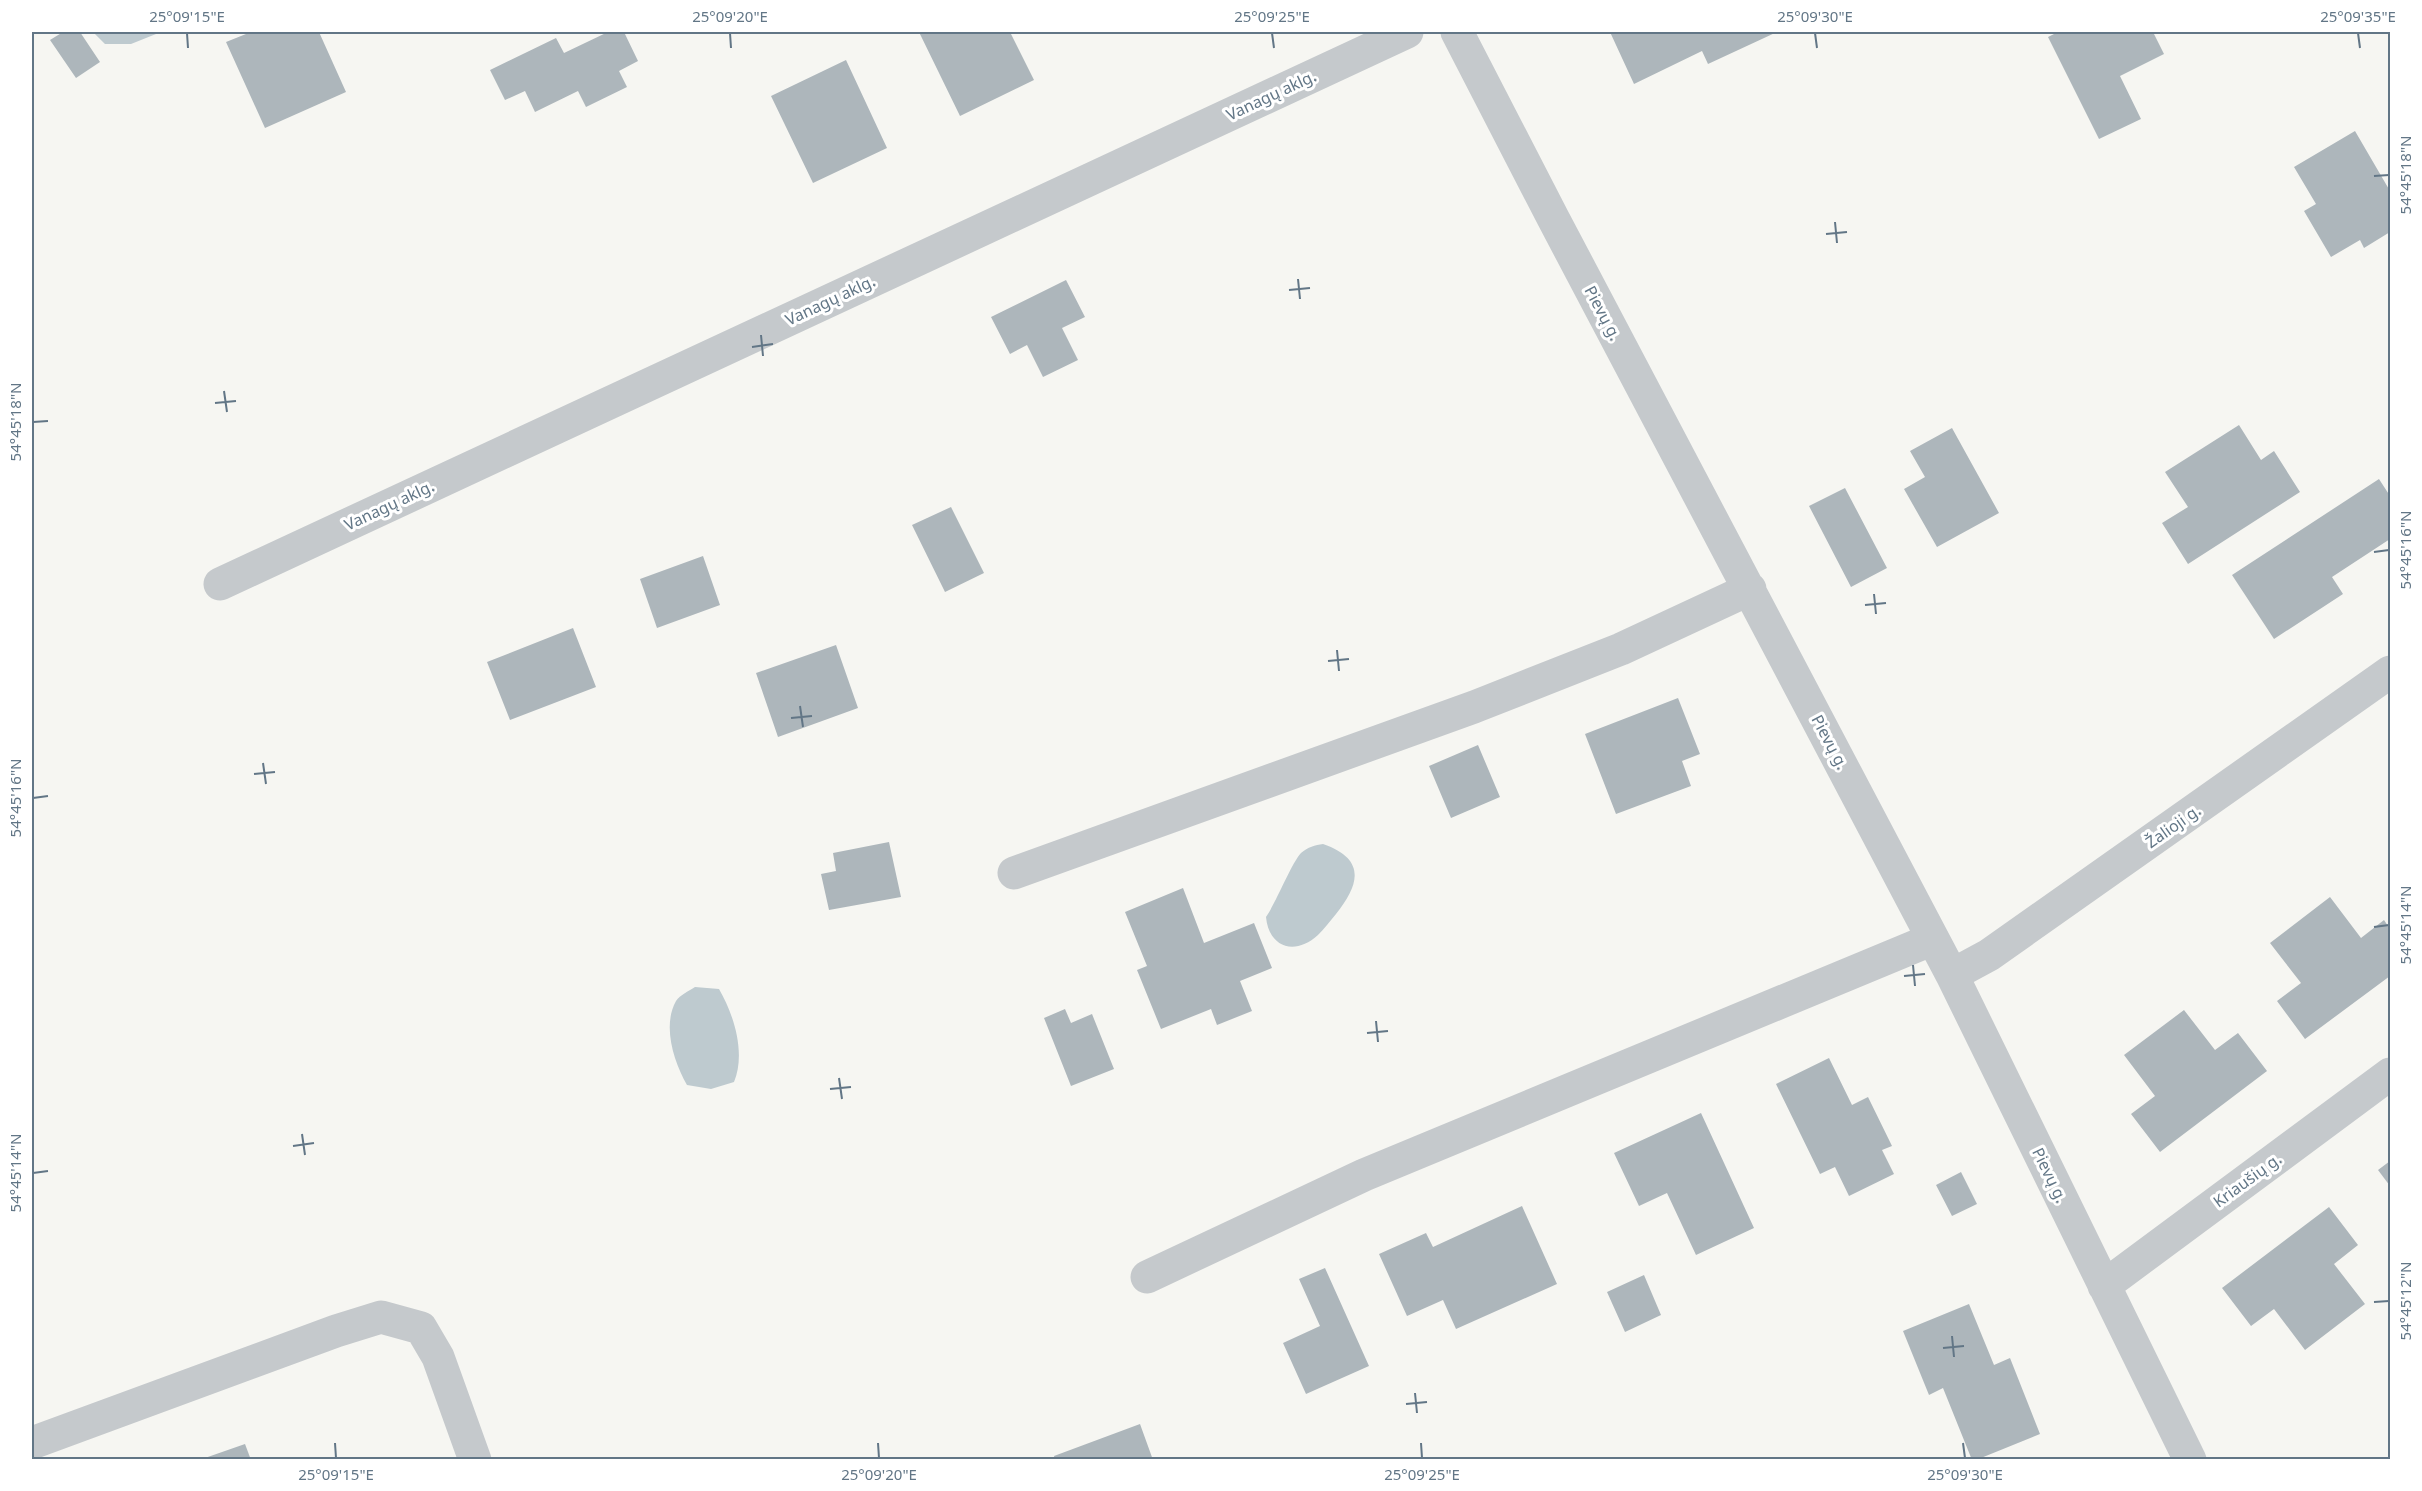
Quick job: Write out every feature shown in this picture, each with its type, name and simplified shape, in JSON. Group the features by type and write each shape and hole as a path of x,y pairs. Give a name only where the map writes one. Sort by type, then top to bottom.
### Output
{"street":[{"name":"Vanagų aklg.","path":"220,584 1407,32"},
{"name":"Pievų g.","path":"1465,34 1553,219 1952,975 2190,1460"},
{"path":"1014,873 1474,707 1621,649 1750,589"},
{"name":"Žalioji g.","path":"1952,975 1989,955 2391,672"},
{"path":"1147,1278 1364,1175 1933,939"},
{"name":"Kriaušių g.","path":"2104,1286 2391,1074"},
{"path":"32,1443 336,1331 381,1317 422,1328 438,1357 475,1460"}],"shaded area":[{"path":"93,32 161,32 131,44 105,44"},
{"path":"1323,844 1347,857 1355,873 1354,883 1344,903 1318,935 1301,945 1284,946 1272,936 1266,917 1301,853 1306,849"},
{"path":"695,987 719,989 737,1034 739,1059 734,1082 711,1089 687,1085 671,1044 670,1021 676,1001"}],"building":[{"path":"63,32 80,32 100,62 76,78 50,40"},
{"path":"251,32 319,32 346,92 265,128 226,42"},
{"path":"608,32 624,32 638,61 619,71 627,87 586,107 578,91 535,112 525,91 505,100 490,70 556,38 564,53"},
{"path":"919,32 1010,32 1034,80 960,116"},
{"path":"1610,32 1777,32 1708,64 1702,51 1634,84"},
{"path":"2058,32 2153,32 2164,54 2120,76 2141,119 2099,139 2048,37"},
{"path":"846,60 887,148 813,183 771,96"},
{"path":"2355,131 2390,191 2390,232 2364,248 2360,240 2331,257 2304,211 2316,204 2294,167"},
{"path":"1066,280 1085,317 1062,328 1078,360 1043,377 1027,345 1010,354 991,317"},
{"path":"2239,425 2261,460 2274,451 2300,492 2188,564 2162,523 2188,507 2165,472"},
{"path":"1952,428 1999,513 1937,547 1904,489 1925,477 1910,451"},
{"path":"2379,479 2390,496 2390,539 2332,577 2343,594 2274,639 2232,575"},
{"path":"1845,488 1887,568 1851,587 1809,506"},
{"path":"951,507 984,573 945,592 912,525"},
{"path":"703,556 720,605 657,628 640,579"},
{"path":"573,628 596,687 510,720 487,662"},
{"path":"836,645 858,708 778,737 756,673"},
{"path":"1678,698 1700,754 1682,761 1691,786 1616,814 1585,734"},
{"path":"1478,745 1500,797 1451,818 1429,766"},
{"path":"889,842 901,897 829,910 821,874 836,871 833,853"},
{"path":"1183,888 1204,943 1254,923 1272,968 1240,981 1252,1011 1217,1025 1211,1009 1161,1029 1137,970 1147,966 1125,912"},
{"path":"2330,897 2361,938 2384,920 2390,929 2390,976 2305,1039 2277,1001 2301,983 2270,943"},
{"path":"1065,1009 1071,1023 1092,1014 1114,1069 1071,1086 1044,1018"},
{"path":"2184,1010 2215,1050 2238,1033 2267,1071 2160,1152 2131,1114 2155,1096 2124,1055"},
{"path":"1829,1058 1852,1105 1868,1097 1892,1146 1882,1150 1894,1174 1849,1196 1835,1167 1820,1174 1776,1084"},
{"path":"1701,1113 1754,1228 1696,1255 1667,1193 1639,1206 1614,1153"},
{"path":"2390,1161 2390,1186 2378,1170"},
{"path":"1961,1172 1977,1204 1952,1216 1936,1185"},
{"path":"1522,1206 1557,1284 1456,1329 1443,1300 1407,1316 1379,1254 1426,1233 1433,1247"},
{"path":"2329,1207 2358,1245 2334,1264 2365,1304 2305,1350 2274,1309 2251,1326 2222,1288"},
{"path":"1325,1268 1369,1366 1306,1394 1283,1343 1320,1326 1299,1279"},
{"path":"1644,1275 1661,1315 1625,1332 1607,1292"},
{"path":"1969,1304 1994,1365 2010,1358 2040,1434 1976,1460 1972,1460 1943,1388 1929,1395 1903,1331"},
{"path":"1140,1424 1153,1460 1055,1460 1054,1456"},
{"path":"245,1444 251,1460 202,1460 202,1459"}]}
